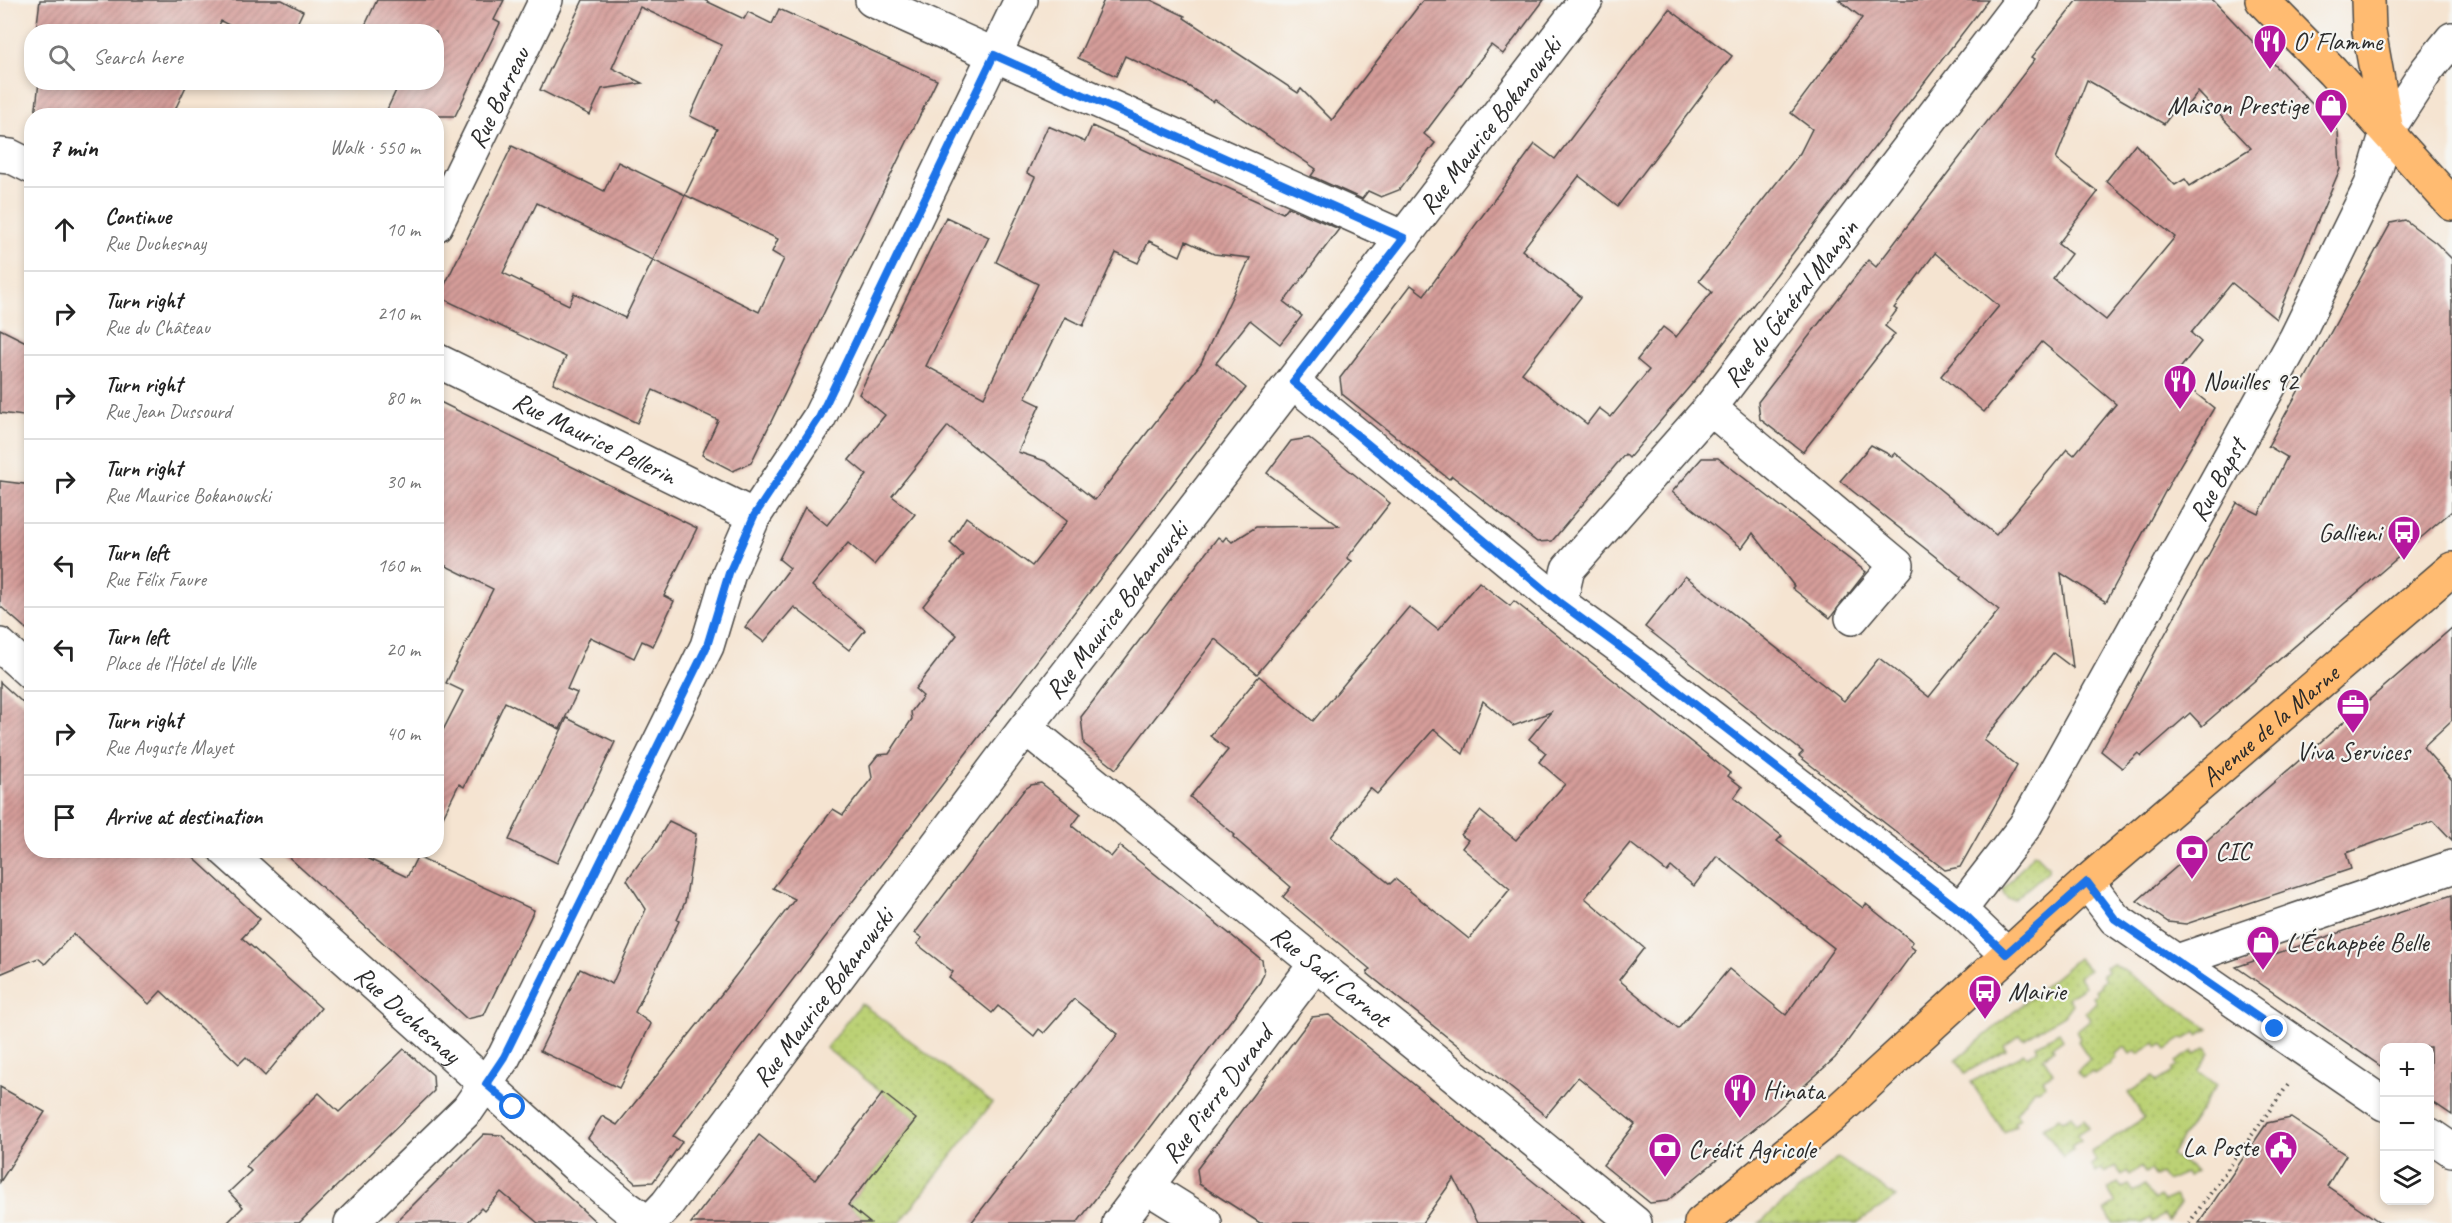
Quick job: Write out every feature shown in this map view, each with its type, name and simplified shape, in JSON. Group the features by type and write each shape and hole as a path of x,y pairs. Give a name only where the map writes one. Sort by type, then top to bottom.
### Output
{"main road":[{"path":"2262,0 2387,131 2452,204"},
{"path":"2368,0 2369,32 2387,131"},
{"name":"Avenue de la Marne","path":"1701,1223 1830,1118 2087,882 2452,569"}],"street":[{"name":"Rue Barreau","path":"444,209 546,0"},
{"path":"872,0 1404,238"},
{"path":"351,1223 468,1109 504,1057 707,646 729,573 754,516 819,418 1021,0"},
{"name":"Rue Maurice Bokanowski","path":"649,1223 674,1194 1026,728 1586,0"},
{"name":"Rue du Général Mangin","path":"1560,603 1568,568 1710,408 2022,0"},
{"name":"Rue Bapst","path":"1960,910 2025,826 2296,338 2371,185 2387,131 2427,70 2452,39"},
{"path":"0,155 10,156 24,162"},
{"name":"Rue Maurice Pellerin","path":"444,364 754,516"},
{"path":"1293,382 1560,603 1635,658 1960,910 2006,954"},
{"path":"1710,408 1897,565 1852,618"},
{"path":"0,645 24,667"},
{"name":"Rue Sadi Carnot","path":"1026,728 1635,1223"},
{"name":"Rue Duchesnay","path":"234,858 579,1168 649,1223"},
{"path":"2178,961 2452,867"},
{"path":"2087,882 2115,919 2380,1101"},
{"name":"Rue Pierre Durand","path":"1119,1223 1315,965"},
{"path":"2434,1138 2452,1150"},
{"path":"1147,1187 1205,1223"}],"path":[{"path":"2189,1223 2292,1079"}],"green space":[{"path":"2033,854 2048,866 2048,871 2014,900 2008,899 2003,890"},
{"path":"2078,958 2089,970 2079,977 2085,986 2068,997 2072,1004 2064,1015 2024,1039 2020,1035 2004,1046 2006,1050 1965,1073 1956,1060"},
{"path":"2111,964 2209,1029 2198,1036 2196,1032 2183,1038 2167,1049 2163,1044 2158,1047 2155,1043 2138,1054 2136,1050 2130,1054 2125,1047 2114,1054 2116,1058 2110,1062 2111,1064 2095,1074 2094,1072 2082,1078 2077,1071 2090,1059 2078,1041 2080,1039 2076,1031 2091,1019 2086,1012 2096,1002 2093,997 2098,994 2096,990 2105,980 2102,975 2107,972 2105,967"},
{"path":"861,1003 992,1103 900,1223 870,1223 848,1205 916,1119 826,1048"},
{"path":"2059,1032 2063,1039 2052,1047 2054,1050 2043,1057 2053,1073 2043,1079 2046,1085 2037,1090 2034,1089 2016,1113 2020,1118 2014,1122 2016,1125 2004,1132 1971,1082 2024,1053 2027,1056 2038,1049 2036,1045"},
{"path":"2206,1047 2210,1053 2198,1072 2217,1085 2171,1155 2196,1171 2187,1177 2185,1173 2166,1181 2161,1174 2155,1177 2150,1170 2145,1173 2141,1167 2130,1175 2127,1171 2122,1175 2115,1166 2104,1173 2101,1169 2096,1173 2091,1165 2096,1161 2091,1152 2144,1118 2128,1093 2153,1077 2157,1082 2173,1072 2172,1070 2178,1066 2176,1062 2193,1051 2195,1055"},
{"path":"2071,1115 2077,1124 2084,1119 2089,1127 2077,1135 2081,1140 2071,1146 2073,1150 2063,1157 2043,1128 2059,1118 2062,1121"},
{"path":"1838,1158 1896,1197 1857,1223 1759,1223"},
{"path":"2118,1183 2122,1188 2128,1185 2133,1192 2144,1185 2154,1200 2159,1196 2163,1201 2175,1196 2180,1203 2168,1221 2164,1215 2152,1222 2150,1218 2143,1223 2113,1223 2105,1210 2116,1203 2108,1190"}],"building":[{"path":"40,0 282,0 303,11 297,24 227,24 221,21 220,24 37,24"},
{"path":"377,0 504,0 494,20 500,23 455,116 444,116 444,108 388,108 396,90 444,90 444,24 366,24"},
{"path":"583,0 704,0 744,19 748,12 772,24 779,9 937,80 751,463 733,471 702,455 718,420 653,390 637,423 553,383 566,357 444,299 444,287 512,146 604,191 618,162 685,195 717,129 690,116 722,45 640,7 612,68 642,83 602,89 590,115 540,90","holes":["685,195 778,239 772,252 784,259 759,312 653,260","537,203 653,260 625,318 574,293 569,305 503,273"]},
{"path":"1104,0 1151,0 1185,16 1184,18 1298,93 1301,89 1332,120 1423,0 1544,0 1503,54 1491,45 1424,134 1435,143 1399,190 1381,197 1368,191 1362,199 1311,176 1316,169 1215,100 1213,102 1185,84 1125,56 1116,76 1078,58"},
{"path":"1839,0 1988,0 1696,379 1629,458 1625,454 1552,541 1537,542 1452,476 1449,479 1342,394 1340,378 1411,285 1424,295 1535,144 1555,159 1669,9 1732,56 1618,206 1579,176 1522,250 1581,297 1522,373 1587,424 1599,408 1611,417 1649,370 1637,360 1663,327 1676,337 1712,292 1699,281 1800,153 1812,129 1791,113 1862,18"},
{"path":"2078,0 2213,0 2338,131 2340,169 2276,319 2232,283 2191,333 2201,342 2174,376 2214,408 2173,477 2106,602 2061,573 2073,668 2053,653 1984,740 2017,766 1960,867 1945,870 1799,756 1803,752 1645,627 1685,576 1844,701 1879,658 1929,697 1999,610 1840,481 1871,445 1892,456 1895,453 1996,535 2067,449 2074,455 2116,404 2042,342 1984,412 1941,376 1999,306 1935,253 1894,308 1897,310 1885,326 1895,334 1803,452 1760,419 1758,402 1868,260 1876,267 2035,59 2032,57","holes":["2087,80 2164,124 2179,104 2185,108 2198,92 2251,148 2190,186 2185,179 2175,185 2135,144 2106,181 2175,237 2106,320 2053,278 2071,254 2058,244 2098,192 2056,159"]},
{"path":"38,90 184,90 176,108 36,108"},
{"path":"1048,126 1085,142 1092,126 1283,213 1288,207 1339,229 1284,302 1302,316 1280,344 1250,320 1216,363 1246,388 673,1136 682,1142 653,1182 635,1183 588,1138 602,1116 617,1125 795,899 773,888 833,809 843,815 872,778 870,765 878,755 889,754 912,719 911,712 923,696 915,689 957,635 923,606 963,555 950,543 966,517 1032,566 1067,521 948,426 892,496 915,514 874,565 848,543 812,586 865,630 849,650 794,607 764,642 745,627 790,568 779,559 805,507 827,525 867,475 849,460 885,415 859,394 946,217 989,237 926,366 984,397 1038,284 996,262 1035,177 1027,173","holes":["1149,241 1180,256 1186,241 1214,254 1250,258 1201,363 1095,500 1045,461 1018,452 1040,405 1025,398 1065,317 1083,326 1116,253 1138,263"]},
{"path":"2405,220 2436,243 2452,259 2452,511 2202,726 2190,713 2141,756 2138,753 2122,768 2101,751 2237,503 2259,514 2287,457 2268,446 2391,223"},
{"path":"0,329 24,341 24,416 0,413"},
{"path":"444,404 697,528 664,596 674,601 653,646 642,641 634,658 590,637 567,689 577,693 560,729 505,702 464,787 459,784 444,815 444,728 463,691 446,683 493,589 444,565"},
{"path":"1309,438 1390,503 1347,558 1352,561 1257,674 1215,639 1116,769 1084,744 1081,717 1218,537 1223,541 1226,537 1232,542 1256,527 1339,526 1267,473 1291,441"},
{"path":"1702,458 1718,458 1866,572 1830,618 1792,588 1794,586 1753,533 1742,548 1672,492"},
{"path":"0,481 24,484 24,627 0,606"},
{"path":"1479,582 1510,606 1514,601 1730,773 1728,776 1742,787 1734,798 1782,836 1777,841 1863,908 1866,904 1913,942 1910,946 1915,950 1835,1058 1775,1112 1667,1201 1650,1203 1603,1165 1635,1124 1578,1077 1546,1116 1367,973 1370,969 1283,897 1291,887 1190,797 1228,750 1210,736 1259,676 1313,721 1409,607 1438,630","holes":["1483,701 1513,726 1551,712 1529,739 1546,753 1539,762 1565,784 1516,840 1480,811 1461,835 1468,840 1462,848 1510,889 1469,939 1395,879 1390,884 1331,837 1370,788 1377,794 1434,729 1463,754","1630,843 1667,872 1671,867 1694,886 1717,856 1834,948 1786,1015 1729,969 1678,1029 1619,980 1644,948 1585,898"]},
{"path":"2452,628 2452,720 2423,747 2452,780 2452,840 2434,821 2346,853 2351,869 2186,924 2168,922 2137,901"},
{"path":"0,682 24,704 24,858 194,858 260,919 242,938 321,1008 265,1076 246,1057 239,1064 161,991 149,1004 73,934 45,964 38,958 0,974"},
{"path":"567,718 615,742 557,863 509,840"},
{"path":"1041,783 1081,814 1072,826 1111,857 1120,846 1262,960 1264,973 1260,982 1077,1223 971,1223 1118,1034 1074,999 1044,1033 1039,1029 1034,1036 998,1006 992,1013 949,978 953,972 917,944 922,938 915,933 1024,790 1031,785"},
{"path":"669,821 696,834 685,902 677,920 679,921 635,1012 651,1024 619,1088 540,1051 580,969 612,984 646,909 627,880 653,848"},
{"path":"290,858 367,858 407,877 416,858 419,858 534,910 484,1015 467,1019"},
{"path":"2452,895 2452,1115 2434,1103 2434,1043 2380,1043 2380,1066 2236,967"},
{"path":"1329,1015 1584,1223 1477,1223 1454,1178 1422,1223 1260,1223 1199,1184 1197,1169 1312,1017"},
{"path":"404,1049 433,1075 434,1091 299,1223 227,1223 243,1207 229,1192 251,1171 246,1166 319,1093 339,1112"},
{"path":"0,1087 45,1112 0,1182"},
{"path":"883,1093 916,1119 848,1205 870,1223 691,1223 759,1135 815,1180"},
{"name":"La Poste","path":"2291,1118 2346,1155 2327,1186 2381,1223 2199,1223 2267,1123"},
{"path":"484,1134 501,1135 597,1223 538,1223 501,1192 484,1211 481,1208 467,1223 395,1223"}],"place":[{"name":"O' Flamme","path":"2270,70"},
{"name":"Maison Prestige","path":"2331,134"},
{"name":"Nouilles 92","path":"2180,410"},
{"name":"Gallieni","path":"2404,561"},
{"name":"Viva Services","path":"2353,734"},
{"name":"CIC","path":"2192,880"},
{"name":"L'Échappée Belle","path":"2263,971"},
{"name":"Mairie","path":"1985,1020"},
{"name":"Hinata","path":"1740,1119"},
{"name":"La Poste","path":"2281,1176"},
{"name":"Crédit Agricole","path":"1665,1178"}],"route":[{"path":"513,1107 486,1084 504,1057 707,646 729,573 754,516 819,418 994,55 1404,238 1293,382 1560,603 1635,658 1960,910 2006,954 2087,882 2115,919 2275,1029"}]}
